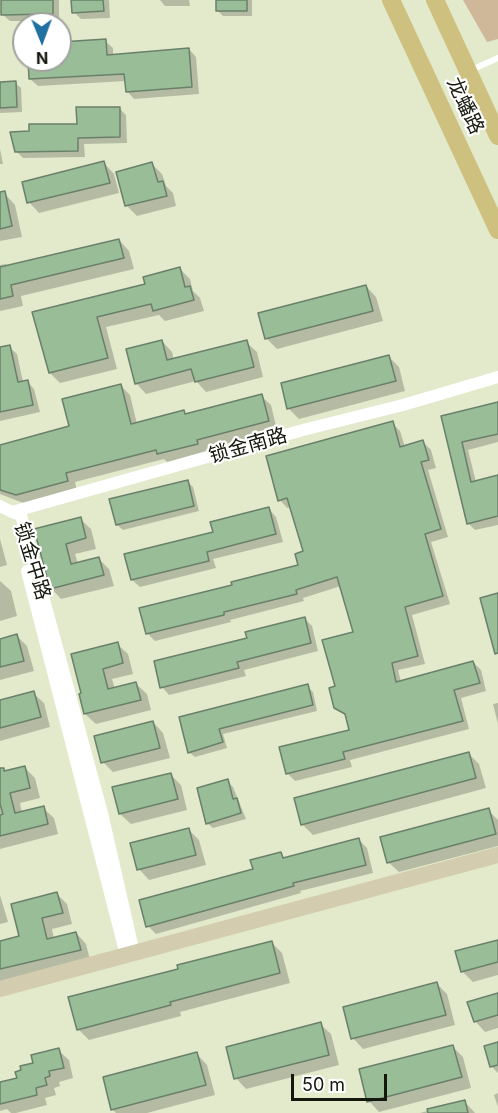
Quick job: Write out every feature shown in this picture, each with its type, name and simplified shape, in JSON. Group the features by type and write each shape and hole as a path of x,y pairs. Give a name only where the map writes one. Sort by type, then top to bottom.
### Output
{"main road":[{"name":"龙蟠路","path":"391,0 498,230"},
{"name":"龙蟠路","path":"435,0 498,136"}],"street":[{"name":"锁金南路","path":"12,512 498,377"},
{"path":"0,506 12,512"},
{"name":"锁金中路","path":"12,512 21,515 102,813 130,954"},
{"path":"0,988 498,855"}],"lane":[{"path":"468,71 498,58"}],"shaded area":[{"path":"463,0 498,0 498,39 487,42"}],"building":[{"path":"1,0 53,0 53,12 12,12 12,15 1,15"},
{"path":"71,0 103,0 104,11 72,12"},
{"path":"216,0 247,0 247,11 216,11"},
{"path":"106,39 107,55 189,48 192,87 126,92 124,74 29,79 29,72 72,72 72,41"},
{"path":"16,81 17,107 0,108 0,82"},
{"path":"76,107 120,107 120,137 78,138 78,151 15,152 10,132 29,131 29,124 77,124"},
{"path":"104,161 110,183 27,203 22,182"},
{"path":"152,162 158,182 163,181 167,196 125,206 116,172"},
{"path":"5,191 12,226 0,229 0,192"},
{"path":"119,239 124,258 11,285 13,296 0,299 0,267"},
{"path":"180,267 185,287 190,286 194,300 153,311 151,304 97,317 108,358 49,373 32,312 145,284 143,277"},
{"path":"366,285 373,311 265,339 258,313"},
{"path":"162,340 167,360 247,340 254,367 195,382 191,369 135,384 126,349"},
{"path":"10,345 18,382 28,380 33,405 0,412 0,347"},
{"path":"389,355 396,381 287,409 281,383"},
{"path":"121,384 131,424 184,410 185,414 262,394 269,421 197,440 198,444 157,454 156,450 66,473 68,481 16,495 0,490 0,445 69,426 62,399"},
{"path":"498,402 498,434 462,442 471,482 498,475 498,516 467,524 441,416"},
{"path":"393,421 400,447 423,440 429,460 421,462 441,529 425,534 443,596 405,607 418,656 392,663 396,682 473,661 480,683 454,690 463,721 343,752 345,759 286,774 279,747 349,730 345,714 334,708 329,688 335,686 322,640 353,632 337,577 296,590 297,594 146,634 139,608 232,585 231,582 298,565 295,554 303,551 287,498 278,501 266,456"},
{"path":"188,480 194,506 116,525 109,499"},
{"path":"269,507 276,534 207,552 209,561 131,580 124,554 213,532 210,522"},
{"path":"81,517 86,538 66,544 71,564 99,557 104,575 50,589 34,529"},
{"path":"498,593 498,653 495,654 480,598"},
{"path":"305,617 311,643 237,662 239,668 160,688 154,661 247,638 245,632"},
{"path":"17,634 24,661 0,667 0,639"},
{"path":"118,642 123,663 103,669 108,689 136,682 141,700 84,714 71,654"},
{"path":"308,684 313,705 219,729 223,742 188,753 179,717"},
{"path":"34,691 41,717 0,728 0,700"},
{"path":"153,721 160,748 101,763 94,736"},
{"path":"469,752 476,778 301,825 294,798"},
{"path":"25,766 30,788 10,793 15,813 44,806 48,824 0,836 0,815 3,814 0,804 0,768 4,768 4,771"},
{"path":"171,773 178,799 119,814 112,787"},
{"path":"228,779 233,799 237,798 241,813 206,824 197,788"},
{"path":"489,808 496,834 387,863 380,837"},
{"path":"189,828 196,855 137,870 130,843"},
{"path":"359,838 366,865 293,883 294,886 146,927 139,900 253,869 250,860 281,852 283,858"},
{"path":"57,892 63,913 42,918 47,939 76,932 81,950 0,969 0,941 19,936 11,904"},
{"path":"498,940 498,962 461,972 455,951"},
{"path":"272,941 280,973 170,1002 171,1005 77,1030 68,997 178,969 177,965"},
{"path":"437,982 446,1015 351,1039 343,1007"},
{"path":"498,993 498,1015 474,1022 467,1002"},
{"path":"321,1022 329,1055 234,1079 226,1047"},
{"path":"498,1042 498,1065 490,1067 484,1046"},
{"path":"453,1045 462,1077 367,1102 359,1069"},
{"path":"59,1048 64,1068 49,1071 50,1076 45,1078 47,1085 36,1088 37,1095 0,1104 0,1082 17,1078 15,1072 21,1070 20,1066 33,1063 31,1055"},
{"path":"197,1052 206,1085 111,1110 103,1077"},
{"path":"465,1100 468,1113 428,1113 427,1109"}]}
